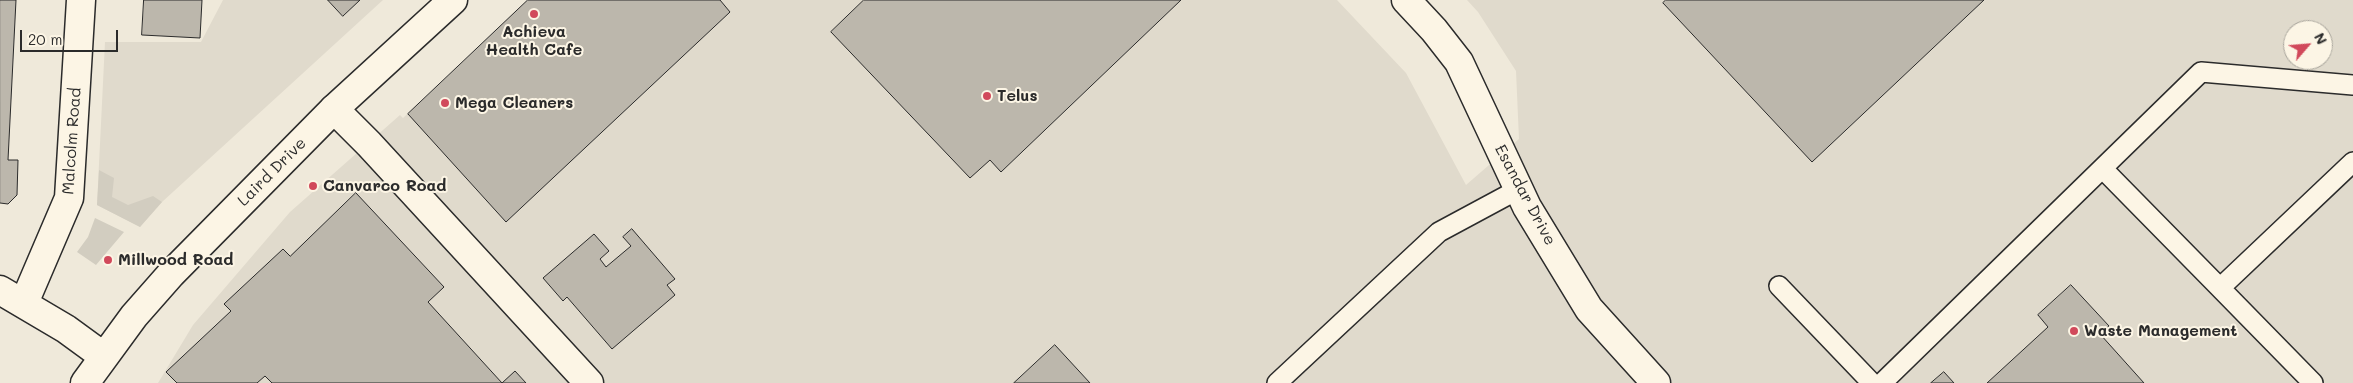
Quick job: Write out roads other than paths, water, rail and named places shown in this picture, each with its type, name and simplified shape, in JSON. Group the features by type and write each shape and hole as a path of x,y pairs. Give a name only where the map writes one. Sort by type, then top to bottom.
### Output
{"street":[{"name":"Malcolm Road","path":"24,303 69,198 81,0"},
{"name":"Laird Drive","path":"103,356 134,316 171,274 334,109 453,0"},
{"name":"Esandar Drive","path":"1406,0 1434,30 1459,62 1527,207 1589,308 1656,383"},
{"path":"334,109 369,144 588,383"},
{"path":"0,290 24,303 103,356 85,383"}],"lane":[{"path":"1882,383 2201,72 2353,85"},
{"path":"2220,288 2353,162"},
{"path":"2103,169 2312,383"},
{"path":"1277,383 1439,232 1519,188"},
{"path":"1779,286 1872,383"}],"place":[{"name":"Achieva Health Cafe","path":"534,14"},
{"name":"Telus","path":"987,96"},
{"name":"Mega Cleaners","path":"445,103"},
{"name":"Canvarco Road","path":"313,186"},
{"name":"Millwood Road","path":"108,260"},
{"name":"Waste Management","path":"2074,331"}]}
